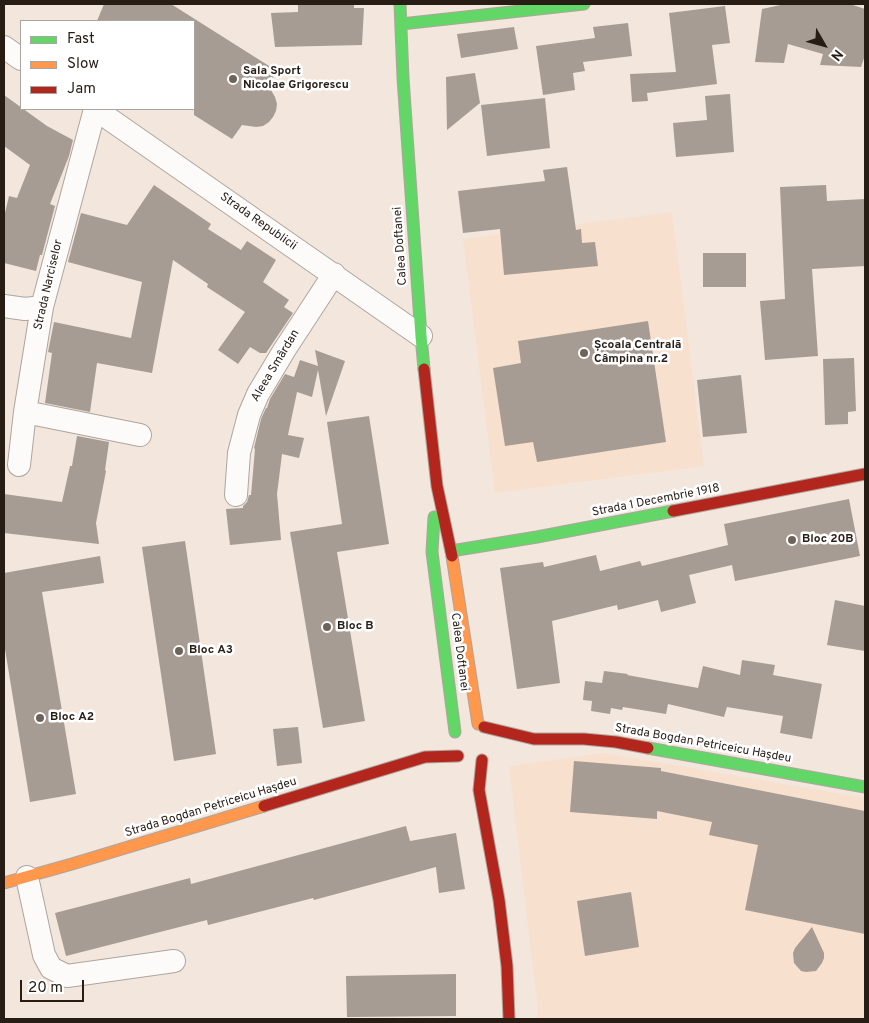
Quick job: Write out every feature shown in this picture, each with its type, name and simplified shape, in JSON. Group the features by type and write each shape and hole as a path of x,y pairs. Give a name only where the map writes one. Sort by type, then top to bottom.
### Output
{"street":[{"name":"Calea Doftanei","path":"400,4 403,78 421,336 437,486 451,551 481,725"},
{"path":"401,24 584,4"},
{"path":"4,47 20,58"},
{"name":"Strada Narciselor","path":"19,465 25,412 42,307 95,110"},
{"name":"Strada Republicii","path":"96,110 421,336"},
{"name":"Aleea Smârdan","path":"236,495 239,453 249,415 255,401 275,364 334,274"},
{"path":"4,306 25,309 42,307"},
{"path":"25,412 140,435"},
{"name":"Strada 1 Decembrie 1918","path":"451,551 537,537 865,474"},
{"name":"Calea Doftanei","path":"437,486 432,552 454,736 453,745 454,751 465,765"},
{"name":"Strada Bogdan Petriceicu Hașdeu","path":"4,884 425,757 454,736 460,727 472,723 534,738 616,742 865,788"},
{"path":"481,725 489,732 491,738"},
{"name":"Strada Bogdan Petriceicu Hașdeu","path":"510,747 534,738"},
{"name":"Strada Bogdan Petriceicu Hașdeu","path":"425,757 465,765 488,755 479,790"},
{"path":"465,765 479,790 499,900 507,966 509,1019"},
{"path":"27,877 44,955 51,968 67,976 174,960"}],"shaded area":[{"name":"Școala Centrală Câmpina nr.2","path":"672,212 704,466 495,493 463,239"},
{"path":"604,753 865,798 865,1019 537,1019 538,1010 509,766"}],"building":[{"name":"Sala Sport Nicolae Grigorescu","path":"104,4 171,4 277,71 268,85 277,104 273,117 263,126 242,125 232,139 194,115 195,20 97,20"},
{"path":"298,4 354,4 354,8 364,8 362,45 275,47 271,13 298,12"},
{"path":"785,4 850,4 865,9 865,55 861,67 820,65 823,54 788,44 784,63 755,62 762,9"},
{"path":"725,6 730,43 712,45 717,84 647,93 648,101 632,102 630,74 676,72 669,13"},
{"path":"628,23 632,56 583,62 585,71 573,73 575,90 543,95 536,46 595,38 593,27"},
{"path":"514,27 518,49 461,58 457,34"},
{"path":"475,73 480,103 447,130 446,77"},
{"path":"730,94 734,152 676,157 673,123 707,120 705,96"},
{"path":"4,95 20,107 20,110 25,110 47,126 73,140 69,156 50,204 55,206 36,271 4,263 4,217 9,196 17,198 30,165 4,146"},
{"path":"545,98 550,148 487,156 481,105"},
{"path":"567,167 576,230 581,229 582,243 595,242 598,266 504,275 500,229 463,233 458,191 545,181 543,170"},
{"path":"154,185 211,224 208,229 241,250 247,241 276,260 263,282 289,300 284,307 293,313 266,353 260,353 250,347 238,364 218,350 245,312 207,287 208,284 173,260 152,373 97,363 90,412 45,403 52,353 48,352 54,322 131,338 142,282 68,262 81,213 127,225"},
{"path":"826,185 827,201 865,199 865,266 812,269 818,356 765,360 760,301 785,299 780,187"},
{"path":"703,253 746,253 746,287 703,287"},
{"path":"648,321 666,442 537,462 533,442 505,446 493,368 521,363 518,341"},
{"path":"315,350 345,361 326,416 318,370 312,397 297,392 288,435 304,438 299,458 282,454 277,494 281,540 230,545 226,509 243,508 249,495 251,495 254,448 261,419 285,374 294,377 300,360 318,366"},
{"path":"854,358 856,411 848,412 848,424 825,425 823,359"},
{"path":"741,375 747,433 703,437 697,380"},
{"path":"369,416 389,544 337,552 365,721 323,728 290,532 342,524 327,422"},
{"path":"77,436 109,442 106,471 96,523 99,544 4,533 4,494 62,502 70,466 72,466"},
{"path":"849,499 860,556 735,581 732,565 689,575 696,603 661,612 658,600 618,610 617,605 552,621 560,683 517,689 500,568 543,562 544,567 596,555 600,571 640,561 642,566 728,545 724,524"},
{"name":"Bloc A3","path":"185,541 216,754 174,761 142,547"},
{"name":"Bloc A2","path":"100,556 104,583 42,592 76,794 30,802 4,643 4,573"},
{"path":"835,600 865,606 865,651 827,645"},
{"path":"742,660 775,665 773,675 822,684 812,739 780,733 783,716 727,707 724,717 668,704 666,714 623,707 622,710 611,708 610,714 591,711 592,701 583,700 585,681 602,683 604,671 698,688 703,666 740,675"},
{"path":"298,727 302,763 277,766 273,729"},
{"path":"574,761 661,768 661,771 865,811 865,934 745,910 758,845 709,835 712,822 657,811 657,819 570,812"},
{"path":"406,826 410,841 456,833 465,889 439,893 436,867 314,900 313,898 208,925 207,920 66,956 55,913 190,878 191,884"},
{"path":"631,892 639,947 585,956 577,901"},
{"path":"812,927 824,953 824,958 816,971 806,972 801,971 794,963 793,953"},
{"path":"456,974 456,1016 347,1017 346,976"}],"traffic: fast":[{"path":"400,4 403,78 424,369"},
{"path":"401,24 584,4"},
{"path":"451,551 673,511"},
{"path":"434,517 432,552 455,732"},
{"path":"648,748 865,787"}],"traffic: slow":[{"path":"452,556 478,724"},
{"path":"4,883 264,806"}],"traffic: jam":[{"path":"424,369 437,486 452,556"},
{"path":"673,511 865,474"},
{"path":"484,727 534,739 584,739 648,748"},
{"path":"264,806 425,757 458,756"},
{"path":"482,760 479,790 499,900 507,966 509,1019"}],"place":[{"name":"Sala Sport Nicolae Grigorescu","path":"233,79"},
{"name":"Școala Centrală Câmpina nr.2","path":"584,353"},
{"name":"Bloc 20B","path":"792,540"},
{"name":"Bloc B","path":"327,627"},
{"name":"Bloc A3","path":"179,651"},
{"name":"Bloc A2","path":"40,718"}]}
